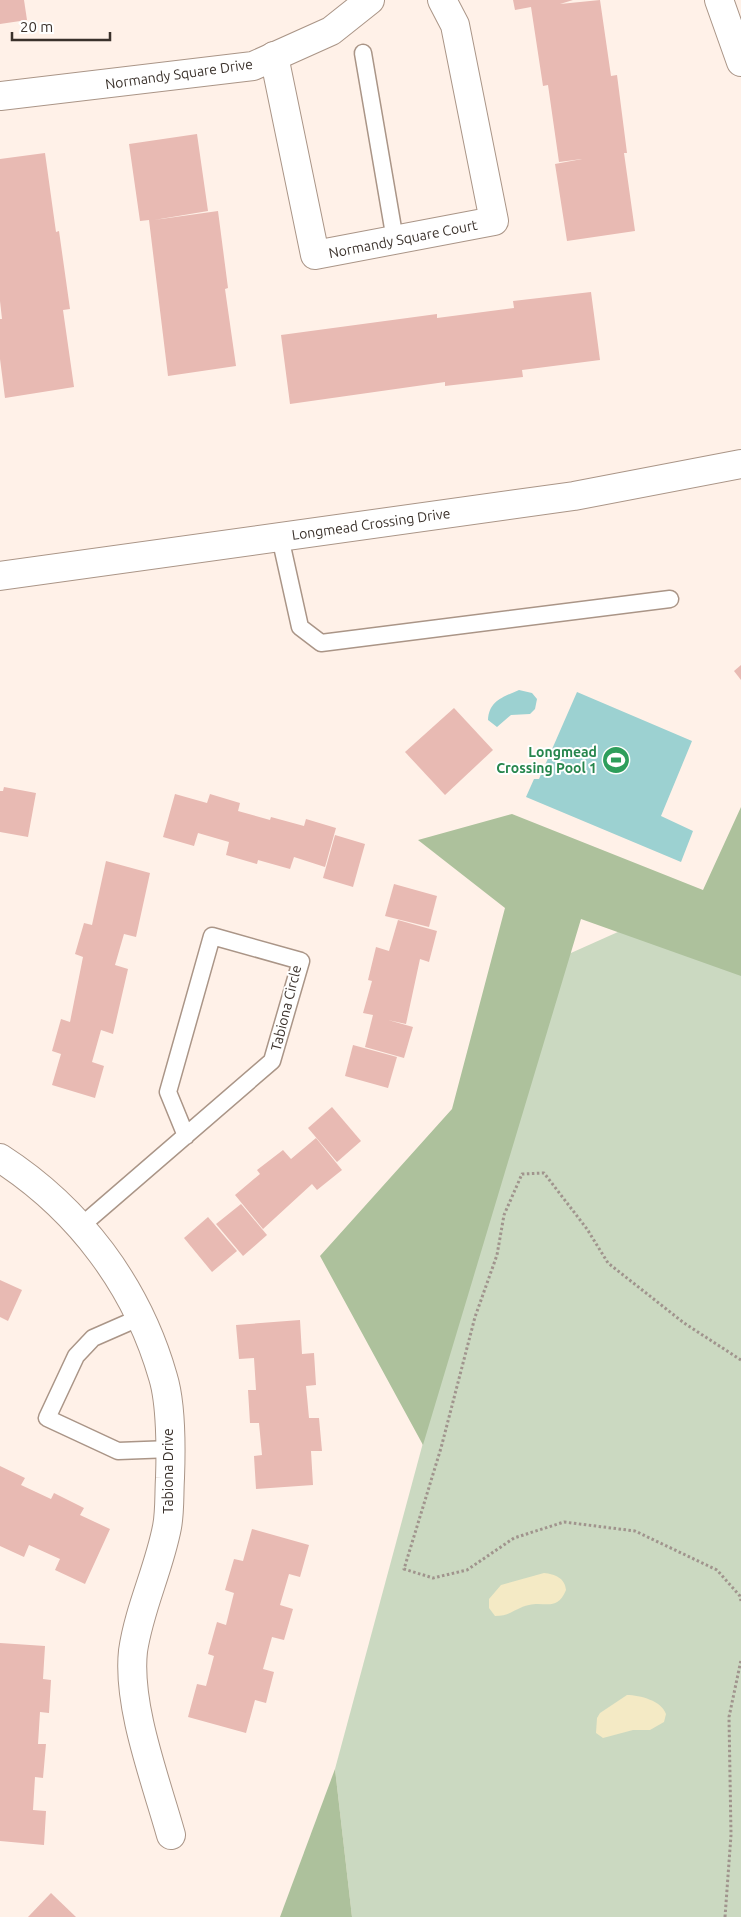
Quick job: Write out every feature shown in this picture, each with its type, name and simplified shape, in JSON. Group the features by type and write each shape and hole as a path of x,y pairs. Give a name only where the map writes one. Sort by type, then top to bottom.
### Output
{"street":[{"name":"Normandy Square Drive","path":"0,96 253,66 331,31 370,0"},
{"name":"Normandy Square Court","path":"274,56 316,255 494,222 455,25 442,0"},
{"path":"729,13 741,62"},
{"name":"Longmead Crossing Drive","path":"0,576 574,496 741,464"},
{"name":"Tabiona Drive","path":"0,1158 46,1190 81,1226 120,1278 141,1317 164,1378 171,1449 167,1526 147,1594 133,1652 134,1700 171,1835"}],"lane":[{"path":"362,53 395,240"},
{"path":"280,537 300,626 321,643 670,599"},
{"name":"Tabiona Circle","path":"81,1226 186,1136 272,1061 301,961 212,936 168,1092 186,1136"},
{"path":"141,1317 93,1338 76,1356 47,1418 118,1451 171,1449"}],"path":[{"path":"741,1360 684,1323 608,1263 586,1229 544,1173 522,1174 504,1215 497,1255 475,1317 441,1448 404,1569 433,1578 467,1570 514,1538 564,1522 635,1531 717,1570 740,1596 741,1601"},
{"path":"724,1917 731,1836 729,1717 741,1660"}],"green space":[{"path":"741,807 741,976 581,919 423,1445 320,1256 452,1109 505,908 418,840 512,814 703,890"},
{"path":"694,898 741,920 741,1917 352,1917 335,1769 553,961"},
{"path":"335,1769 352,1917 280,1917"}],"sand":[{"path":"544,1573 552,1574 564,1582 566,1590 559,1601 550,1604 529,1605 500,1616 495,1616 489,1608 489,1599 501,1585"},
{"path":"627,1695 638,1696 655,1702 664,1709 666,1714 664,1722 650,1730 633,1730 603,1738 596,1733 597,1718 600,1713"}],"water":[{"path":"519,690 532,693 537,699 535,709 530,714 511,715 497,727 488,720 491,708 498,700"},
{"name":"Longmead Crossing Pool 1","path":"577,692 692,741 661,816 693,831 681,862 526,797 534,779 539,779"}],"building":[{"path":"0,0 24,0 27,20 0,24"},
{"path":"513,0 573,0 560,4 600,0 611,76 617,75 627,153 624,153 635,231 567,241 555,164 582,159 559,162 548,85 543,86 531,7 515,10"},
{"path":"197,134 208,211 154,220 218,211 228,288 225,289 236,366 168,376 149,220 140,221 129,144"},
{"path":"45,153 56,232 59,231 70,309 63,310 74,387 5,398 0,359 0,319 2,319 0,301 0,159"},
{"path":"591,292 600,360 522,370 523,377 445,386 445,382 290,404 281,335 437,314 437,318 514,308 513,301"},
{"path":"741,665 741,680 734,671"},
{"path":"454,708 493,750 445,795 405,752"},
{"path":"4,787 36,793 28,837 0,832 0,791 3,791"},
{"path":"175,794 207,803 210,794 240,803 238,811 270,820 271,817 304,826 306,819 336,828 325,867 294,857 290,869 258,860 257,864 226,855 229,842 198,833 194,846 163,837"},
{"path":"335,835 365,844 353,887 323,878"},
{"path":"106,861 150,873 136,937 124,934 115,965 128,969 113,1034 101,1030 92,1062 104,1066 95,1098 52,1085 61,1054 52,1051 61,1019 70,1022 83,957 75,954 84,923 92,925"},
{"path":"394,884 437,896 429,927 385,916"},
{"path":"398,920 437,931 429,962 420,959 406,1024 388,1020 413,1027 404,1058 365,1047 373,1015 363,1013 372,981 368,980 376,947 389,951"},
{"path":"353,1045 397,1057 388,1088 345,1076"},
{"path":"332,1107 361,1141 337,1162 308,1128"},
{"path":"316,1138 342,1170 317,1190 312,1184 263,1229 235,1195 260,1174 257,1170 283,1150 291,1159"},
{"path":"241,1204 267,1235 243,1256 216,1224"},
{"path":"208,1217 237,1251 212,1272 184,1238"},
{"path":"0,1280 22,1290 8,1321 0,1317"},
{"path":"300,1320 302,1354 314,1353 316,1385 306,1386 309,1418 319,1418 322,1451 311,1451 313,1485 256,1489 254,1456 262,1455 259,1423 250,1423 248,1390 256,1390 254,1358 239,1359 236,1325"},
{"path":"0,1466 25,1478 21,1485 51,1499 54,1493 84,1508 80,1515 110,1529 85,1584 55,1570 60,1559 29,1545 24,1557 0,1546"},
{"path":"252,1529 309,1545 300,1577 289,1574 280,1605 293,1609 284,1640 272,1637 263,1669 274,1672 266,1703 255,1700 246,1733 188,1717 197,1684 206,1686 214,1656 208,1654 217,1622 226,1625 234,1593 225,1590 234,1559 243,1561"},
{"path":"0,1643 45,1646 43,1679 51,1680 49,1713 40,1712 38,1744 46,1744 43,1778 35,1777 33,1810 46,1811 44,1845 0,1841"},
{"path":"51,1893 76,1917 28,1917"}],"place":[{"name":"Longmead Crossing Pool 1","path":"616,760"}]}
